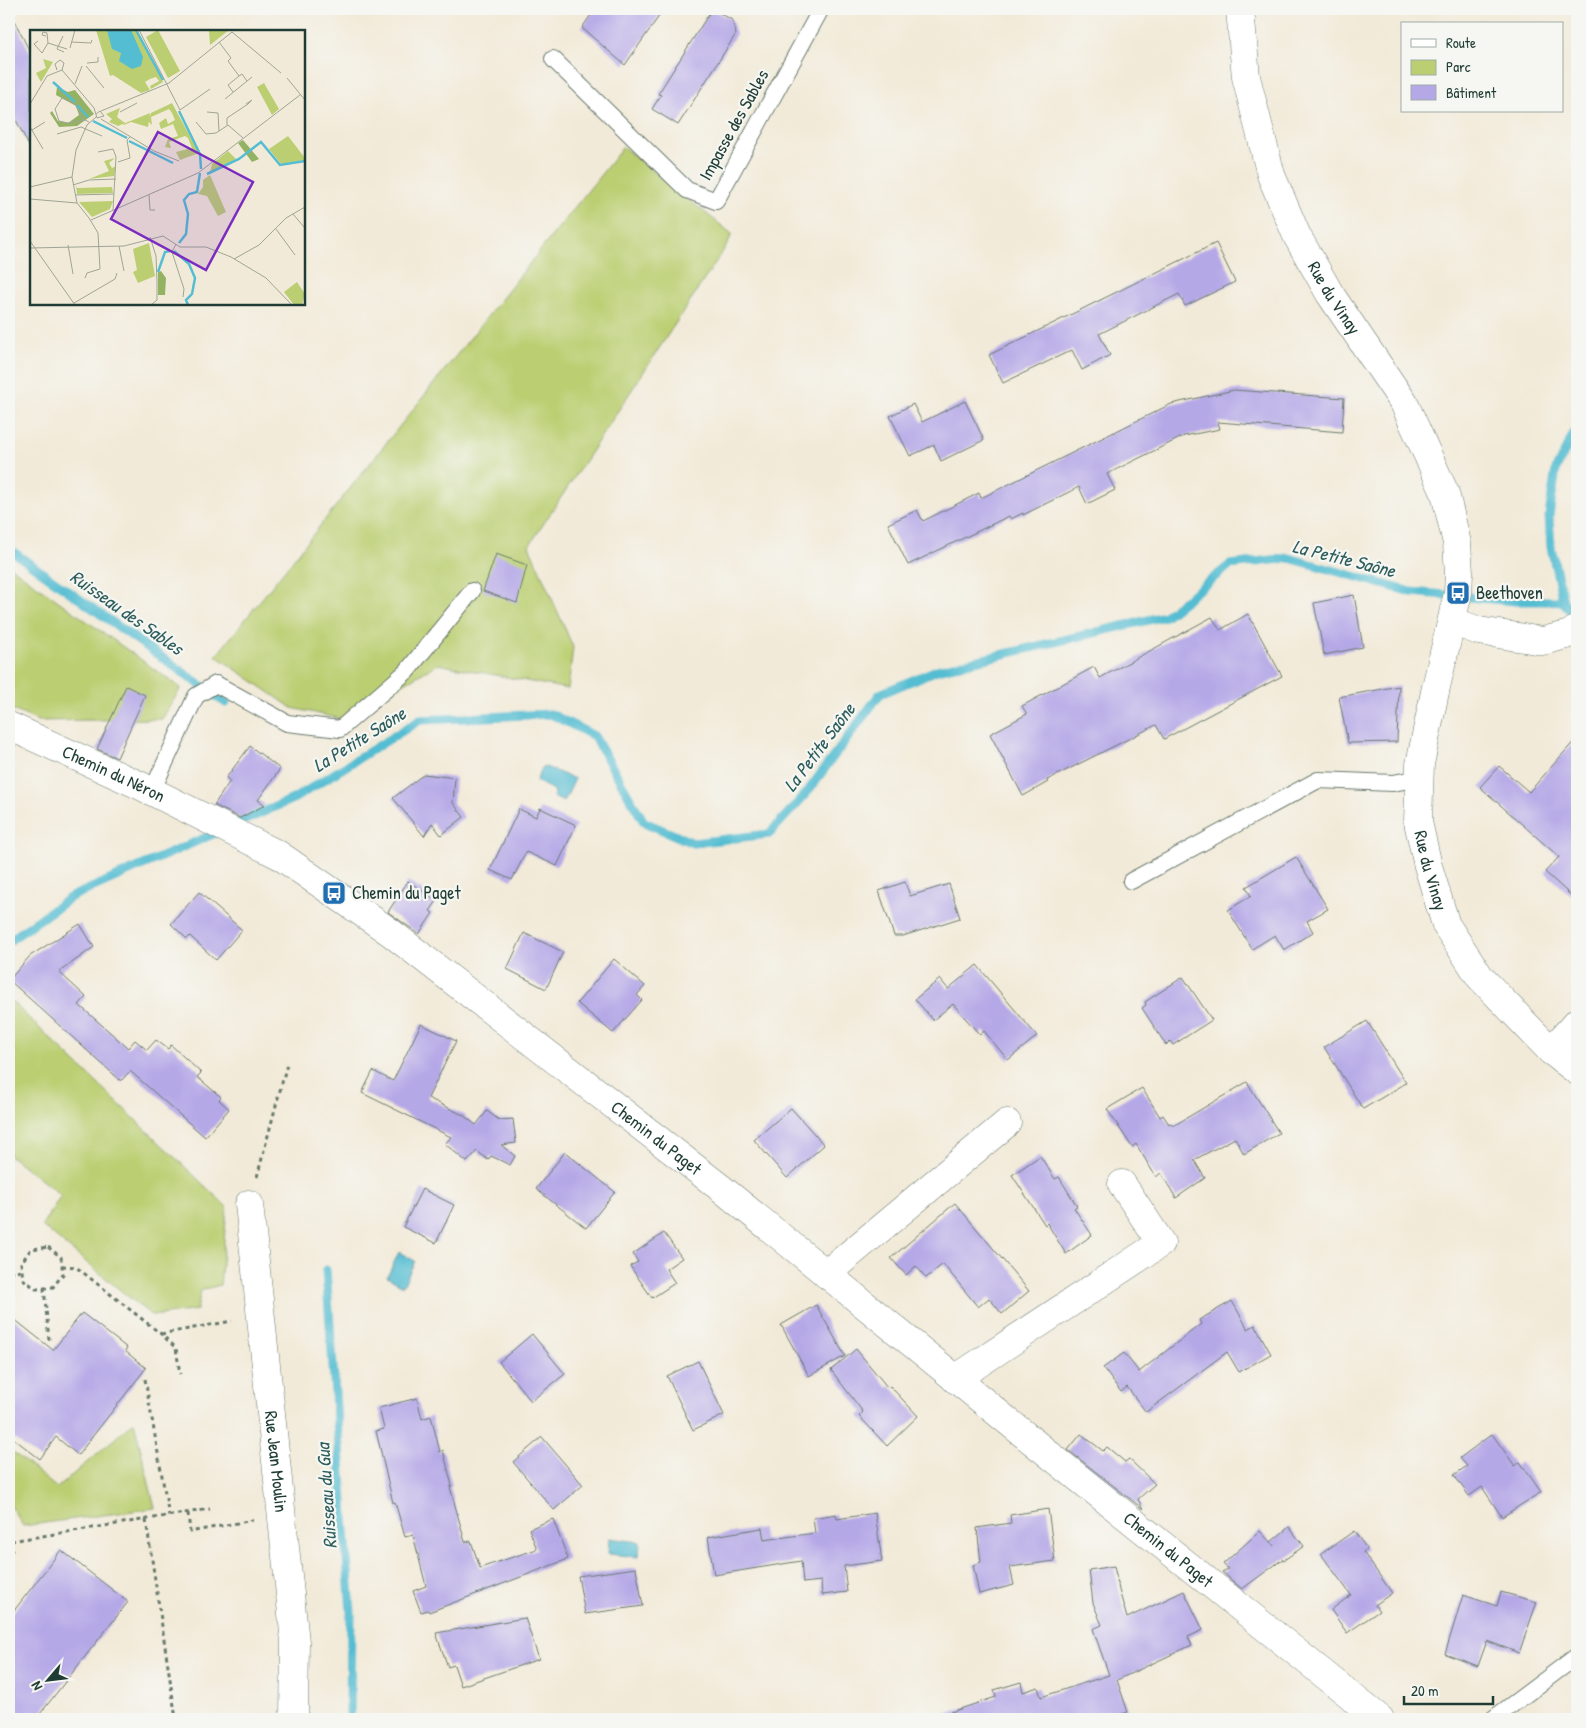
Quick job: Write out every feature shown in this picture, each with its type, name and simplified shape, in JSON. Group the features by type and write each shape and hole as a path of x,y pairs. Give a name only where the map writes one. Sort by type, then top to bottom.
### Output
{"street":[{"name":"Rue du Vinay","path":"1240,9 1246,77 1271,175 1297,236 1330,294 1404,403 1445,493 1457,543 1458,593 1420,764 1418,822 1428,866 1446,925 1480,976 1551,1051 1577,1071"},
{"path":"1452,621 1480,631 1543,641 1570,634 1577,629"},
{"name":"Chemin du Néron","path":"9,726 152,791 228,829"},
{"name":"Chemin du Paget","path":"228,829 279,855 390,932 722,1190 1380,1719"},
{"path":"1551,1051 1577,1022"},
{"path":"826,1274 1008,1123"},
{"path":"955,1379 1161,1243 1122,1184"},
{"name":"Rue Jean Moulin","path":"249,1204 295,1642 294,1719"}],"lane":[{"name":"Impasse des Sables","path":"553,59 686,190 716,201 821,9"},
{"path":"152,791 196,696 216,684 287,723 340,729 407,670 472,591"},
{"path":"1131,881 1318,780 1394,783 1420,778"},
{"path":"1493,1719 1577,1656"}],"path":[{"path":"249,1204 265,1151 287,1064"},
{"path":"48,1248 61,1257 62,1266 63,1274 53,1287 36,1289 23,1279 21,1263 31,1249 48,1248"},
{"path":"62,1266 76,1267 161,1334 176,1348 180,1374"},
{"path":"9,1272 22,1270"},
{"path":"44,1288 50,1340"},
{"path":"161,1334 260,1316"},
{"path":"145,1378 169,1516"},
{"path":"11,1541 210,1509"},
{"path":"188,1513 190,1532 282,1514"},
{"path":"146,1520 176,1719"},
{"path":"9,1532 12,1550 9,1554"}],"green space":[{"path":"623,147 732,234 727,245 529,546 573,647 568,689 438,664 342,719 292,708 216,656"},
{"path":"9,566 181,688 162,719 38,721 9,708"},
{"path":"9,999 227,1207 220,1285 201,1290 197,1310 152,1316 42,1226 61,1195 9,1155"},
{"path":"134,1422 155,1508 23,1526 9,1503 9,1449 57,1488"}],"water":[{"path":"543,766 575,779 564,802 553,797 555,791 536,781"},
{"path":"399,1252 415,1261 403,1286 387,1277"},
{"path":"609,1538 640,1542 639,1557 608,1554"}],"building":[{"path":"595,9 664,9 625,65 582,28"},
{"path":"712,9 732,20 736,34 678,125 652,109 661,95 658,94"},
{"path":"9,10 30,52 30,148 9,106"},
{"path":"1216,243 1235,282 1185,306 1179,294 1099,334 1110,355 1082,370 1072,350 1003,383 989,355"},
{"path":"1234,390 1344,398 1342,432 1218,422 1220,429 1184,436 1107,474 1115,490 1087,504 1079,487 1023,515 1023,513 1011,519 1009,516 908,565 888,524 917,510 923,521 979,493 981,498 1171,404"},
{"path":"965,401 984,440 941,461 934,445 910,456 890,416 913,404 922,422"},
{"path":"496,554 527,565 517,603 483,591"},
{"path":"1354,595 1363,647 1324,655 1314,603"},
{"path":"1248,614 1282,676 1164,739 1156,725 1047,780 1048,782 1023,796 990,734 1027,714 1022,706 1094,667 1100,678 1212,617 1220,630"},
{"path":"126,686 145,695 117,758 97,749"},
{"path":"1399,686 1397,742 1348,743 1339,697"},
{"path":"1577,738 1577,901 1545,872 1559,857 1480,787 1499,766 1529,792"},
{"path":"250,746 280,769 258,800 265,805 240,818 214,805 230,781 226,778"},
{"path":"424,774 455,778 453,803 464,817 441,835 432,823 424,836 393,798"},
{"path":"540,808 576,825 557,866 526,852 512,880 490,870 519,809 536,817"},
{"path":"1296,857 1328,909 1307,921 1313,932 1284,950 1275,935 1252,949 1228,910 1251,896 1246,887"},
{"path":"408,881 437,901 430,911 433,913 419,934 388,912"},
{"path":"905,882 910,896 949,884 960,918 903,936 894,936 879,891"},
{"path":"199,892 242,930 216,960 190,936 187,939 171,924"},
{"path":"80,924 94,947 59,972 86,997 79,1005 128,1048 135,1040 147,1050 156,1040 168,1049 171,1045 201,1073 197,1077 221,1097 219,1100 229,1109 205,1137 130,1071 121,1081 9,980 30,956"},
{"path":"524,933 563,952 546,989 507,969"},
{"path":"614,959 645,986 637,995 642,1000 613,1033 577,1003"},
{"path":"977,965 1037,1036 1008,1060 984,1031 980,1035 953,1004 933,1020 915,999 940,979 948,989"},
{"path":"1183,977 1212,1020 1173,1045 1170,1041 1166,1045 1142,1008 1146,1005 1145,1002"},
{"path":"1367,1021 1406,1083 1363,1109 1324,1047"},
{"path":"421,1024 456,1041 428,1098 463,1115 476,1125 487,1111 499,1120 513,1119 516,1143 501,1145 515,1156 510,1165 491,1156 488,1160 477,1151 467,1162 445,1144 451,1137 362,1093 373,1071 393,1081"},
{"path":"1247,1082 1279,1133 1244,1154 1235,1138 1194,1160 1205,1178 1176,1198 1161,1173 1156,1177 1136,1144 1132,1147 1107,1109 1142,1088 1160,1117 1163,1115 1169,1124 1171,1123 1173,1126"},
{"path":"791,1108 824,1145 787,1178 754,1140"},
{"path":"565,1152 615,1192 586,1228 536,1189"},
{"path":"1040,1156 1055,1179 1059,1177 1077,1206 1074,1208 1092,1235 1066,1254 1047,1223 1045,1225 1012,1175"},
{"path":"422,1189 454,1205 436,1243 403,1227"},
{"path":"955,1203 1029,1291 1002,1314 989,1298 978,1307 943,1264 926,1278 916,1266 906,1275 891,1258"},
{"path":"664,1233 682,1258 666,1269 675,1283 652,1298 630,1266 638,1262 633,1254"},
{"path":"1232,1301 1248,1329 1255,1325 1271,1354 1239,1372 1227,1352 1146,1412 1127,1387 1121,1392 1103,1368 1124,1353 1139,1372 1201,1324 1199,1320"},
{"path":"816,1305 845,1356 809,1376 781,1325"},
{"path":"82,1313 127,1348 125,1351 146,1368 78,1455 56,1437 40,1459 9,1435 9,1315 53,1350"},
{"path":"532,1334 565,1374 531,1401 499,1362"},
{"path":"856,1349 888,1388 890,1386 918,1416 887,1446 859,1416 863,1412 831,1370"},
{"path":"698,1361 724,1415 693,1430 667,1376"},
{"path":"417,1398 422,1419 431,1416 440,1452 443,1450 452,1486 450,1487 465,1542 471,1541 480,1568 537,1549 529,1529 553,1519 568,1559 429,1612 428,1610 421,1612 413,1591 426,1586 413,1535 405,1537 395,1502 393,1503 376,1431 384,1429 379,1408"},
{"path":"1081,1434 1103,1451 1107,1447 1125,1462 1129,1459 1155,1484 1138,1499 1143,1509 1068,1450"},
{"path":"1492,1434 1515,1466 1520,1462 1541,1492 1502,1517 1482,1487 1469,1496 1454,1475 1467,1466 1460,1458"},
{"path":"542,1437 583,1485 554,1510 513,1462"},
{"path":"1048,1509 1055,1561 1010,1567 1014,1585 979,1594 973,1565 981,1562 977,1528 1011,1523 1010,1515"},
{"path":"875,1513 882,1561 844,1566 847,1592 822,1595 821,1581 803,1583 801,1561 714,1575 708,1537 762,1528 764,1540 815,1533 813,1518 836,1514 837,1519"},
{"path":"1289,1527 1304,1546 1242,1589 1222,1572 1228,1569 1223,1564 1260,1531 1274,1546 1271,1542"},
{"path":"1354,1531 1367,1549 1363,1552 1392,1593 1375,1605 1379,1611 1347,1633 1331,1610 1351,1595 1321,1554"},
{"path":"61,1550 128,1602 36,1719 9,1719 9,1617"},
{"path":"1114,1566 1127,1618 1184,1591 1203,1630 1188,1637 1192,1645 1117,1680 1128,1712 1106,1719 943,1719 942,1715 996,1697 994,1690 1021,1682 1023,1692 1038,1687 1041,1697 1109,1675 1093,1629 1102,1625 1093,1603 1089,1570"},
{"path":"636,1568 643,1606 585,1614 578,1576"},
{"path":"1501,1592 1537,1602 1519,1653 1487,1641 1478,1666 1445,1654 1463,1595 1497,1606"},
{"path":"525,1618 539,1659 461,1686 454,1665 448,1667 436,1633"}],"waterway":[{"name":"La Petite Saône","path":"232,826 295,798 420,720 551,714 594,736 644,822 693,843 769,834 805,795 880,694 937,670 1165,616 1230,565 1289,558 1411,592 1515,601 1563,601 1551,547 1549,516 1556,469 1577,427"},
{"name":"Ruisseau des Sables","path":"9,549 226,703"},
{"path":"1563,601 1577,620"},
{"name":"La Petite Saône","path":"9,941 71,897 220,831"},
{"name":"Ruisseau du Gua","path":"326,1270 351,1612 350,1719"}],"place":[{"name":"Beethoven","path":"1458,593"},
{"name":"Chemin du Paget","path":"334,893"}]}
